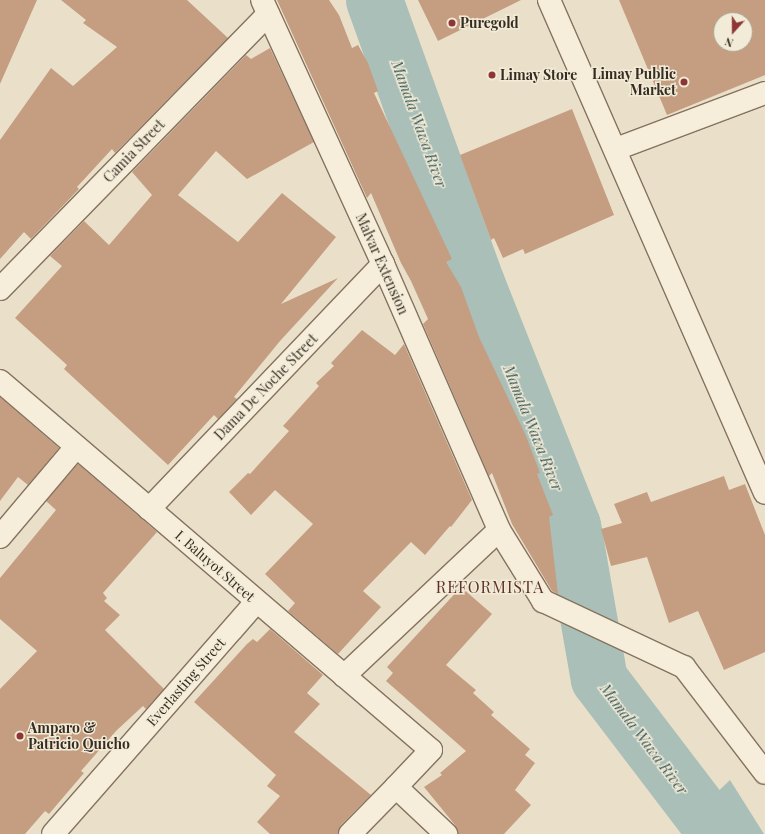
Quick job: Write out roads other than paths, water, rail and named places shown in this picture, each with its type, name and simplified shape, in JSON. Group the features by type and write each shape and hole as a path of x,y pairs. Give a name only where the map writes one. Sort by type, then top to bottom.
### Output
{"street":[{"path":"549,0 765,493"},
{"name":"Malvar Extension","path":"265,7 383,264 499,530 543,601 684,667 765,773"},
{"name":"Camia Street","path":"0,288 265,7"},
{"path":"616,150 765,93"},
{"name":"Dama De Noche Street","path":"149,509 383,264"},
{"name":"I. Baluyot Street","path":"0,381 256,602 431,750 396,787"},
{"path":"0,538 76,447"},
{"path":"344,676 499,530"},
{"name":"Everlasting Street","path":"53,834 256,602"},
{"path":"350,834 396,787 446,834"}],"water":[{"path":"730,780 764,834 683,834 679,829"}],"waterway":[{"name":"Mamala Wawa River","path":"374,0 476,283 572,525 599,679 717,834"}],"place":[{"name":"Puregold","path":"452,23"},
{"name":"Limay Store","path":"492,75"},
{"name":"Limay Public Market","path":"684,82"},
{"name":"Amparo & Patricio Quicho","path":"20,736"}],"district":[{"name":"REFORMISTA","path":"490,587"}]}
